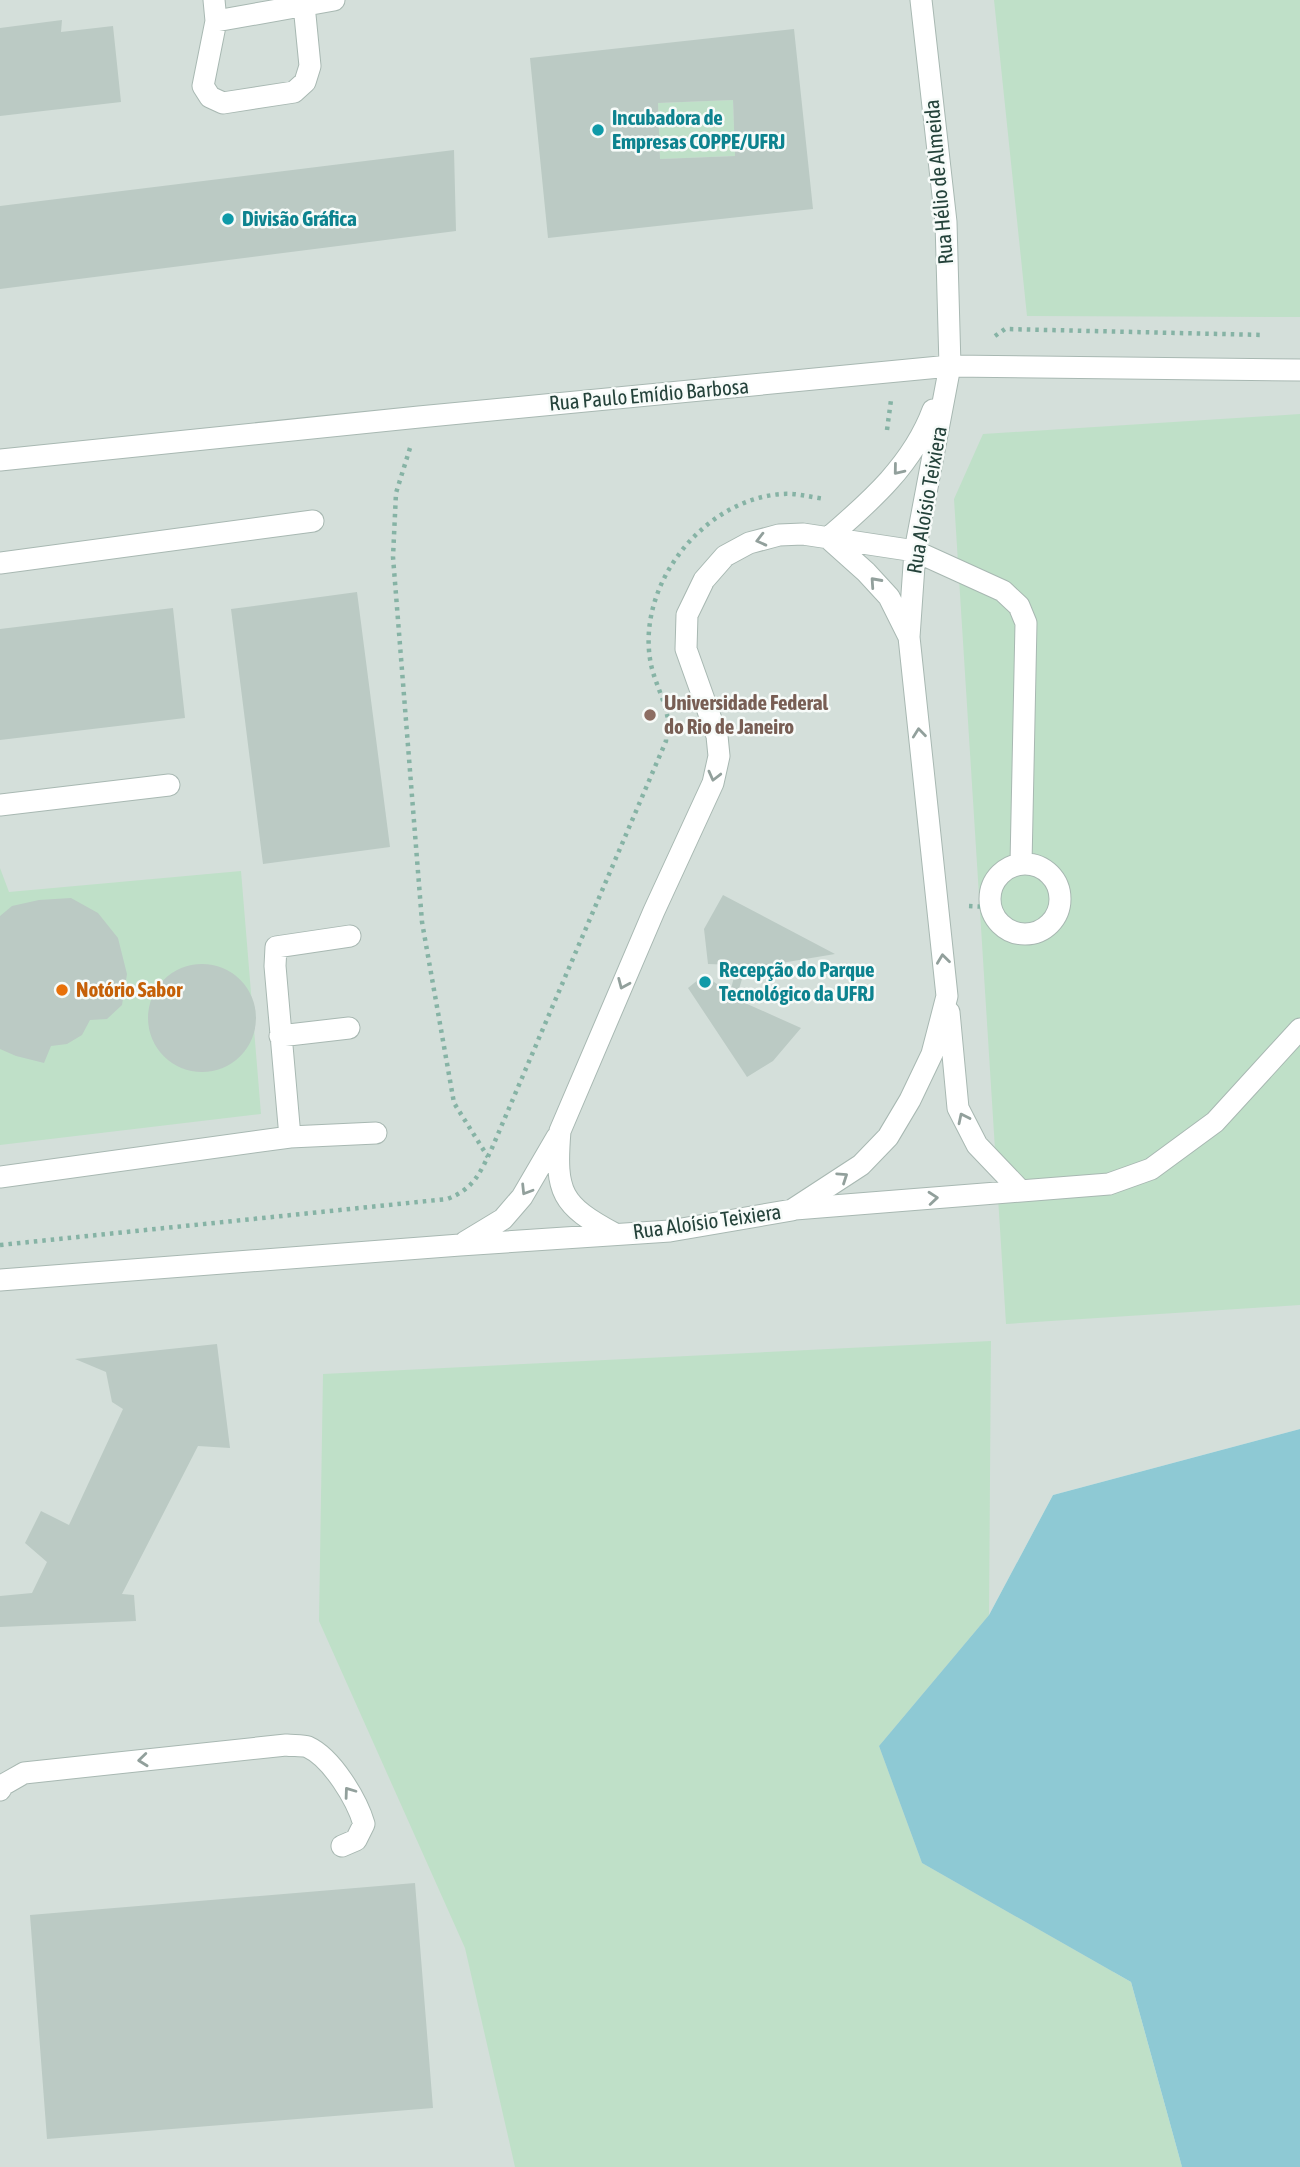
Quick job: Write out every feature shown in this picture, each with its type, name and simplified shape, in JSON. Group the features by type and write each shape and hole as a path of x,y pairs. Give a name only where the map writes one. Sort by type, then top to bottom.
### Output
{"street":[{"path":"304,5 310,66 305,82 294,92 223,103 210,97 203,86 215,11 304,5 334,0"},
{"name":"Rua Hélio de Almeida","path":"921,0 946,222 950,366"},
{"name":"Rua Paulo Emídio Barbosa","path":"0,460 419,416 950,366 1300,370"},
{"name":"Rua Aloísio Teixiera","path":"950,366 915,551 909,637 947,996 932,1054 910,1100 888,1137 861,1164 792,1210 670,1231 615,1234 583,1217 571,1206 562,1192 557,1165 560,1131 654,911 713,783 719,756 717,736 686,649 687,615 704,580 725,556 741,547 779,535 828,537 884,487 925,430 950,366"},
{"path":"0,563 313,521"},
{"path":"828,537 915,551 1003,590 1019,606 1026,623 1021,864"},
{"path":"828,537 889,597 909,637"},
{"path":"0,805 169,785"},
{"path":"290,1137 280,1036 276,947 350,936"},
{"path":"947,996 958,1108 977,1145 1020,1190"},
{"path":"280,1036 349,1028"},
{"path":"792,1210 1110,1184 1150,1169 1214,1122 1300,1029"},
{"path":"460,1245 503,1219 522,1198 560,1131"},
{"path":"0,1177 290,1137 376,1133"},
{"path":"0,1280 615,1234"},
{"path":"0,1790 3,1785 24,1773 286,1745 307,1746 324,1758 359,1805 364,1824 356,1840 342,1846"}],"path":[{"path":"884,439 890,415 893,372"},
{"path":"419,416 396,493 393,557 422,922 454,1102 488,1157"},
{"path":"0,1245 447,1199 462,1193 474,1181 488,1157 666,741 668,721 649,658 650,622 659,589 671,565 709,523 736,506 781,494 823,499 832,497"}],"shaded area":[{"name":"Universidade Federal do Rio de Janeiro","path":"0,0 1300,0 1300,1429 1053,1495 989,1615 1182,2167 0,2167"}],"green space":[{"path":"994,0 1300,0 1300,317 1027,316"},
{"path":"733,100 735,156 660,159 658,103"},
{"path":"1300,414 1300,1305 1006,1324 954,499 983,434"},
{"path":"0,868 9,892 241,871 261,1114 0,1145"},
{"path":"991,1341 989,1615 879,1746 922,1863 1131,1982 1182,2167 515,2167 465,1948 319,1621 323,1374"}],"water":[{"path":"1300,1429 1300,2167 1182,2167 1131,1982 922,1863 879,1746 989,1615 1053,1495"}],"building":[{"path":"62,20 61,32 113,26 121,102 0,116 0,28"},
{"name":"Incubadora de Empresas COPPE/UFRJ","path":"794,29 813,209 548,238 530,58","holes":["733,100 735,156 660,159 658,103"]},
{"name":"Divisão Gráfica","path":"454,150 456,231 0,289 0,206"},
{"path":"357,592 390,847 263,864 231,609"},
{"path":"173,608 185,718 0,740 0,629"},
{"name":"Recepção do Parque Tecnológico da UFRJ","path":"723,895 835,954 745,969 736,999 801,1028 773,1061 747,1077 688,988 704,975 730,993 737,965 708,964 704,929"},
{"name":"Notório Sabor","path":"71,898 98,913 118,938 127,974 122,1005 107,1019 90,1020 82,1035 67,1044 51,1046 44,1063 16,1056 0,1049 0,916 12,906 39,900"},
{"path":"202,964 223,968 240,980 252,997 256,1018 252,1039 240,1056 223,1068 202,1072 181,1068 164,1056 152,1039 148,1018 152,997 164,980 181,968"},
{"path":"217,1344 230,1448 198,1446 122,1594 134,1595 136,1621 0,1627 0,1596 32,1593 47,1562 25,1543 41,1511 69,1525 123,1409 112,1402 106,1372 75,1359"},
{"path":"415,1883 433,2108 47,2139 30,1915"}],"place":[{"name":"Incubadora de Empresas COPPE/UFRJ","path":"598,130"},
{"name":"Divisão Gráfica","path":"228,219"},
{"name":"Universidade Federal do Rio de Janeiro","path":"650,715"},
{"name":"Recepção do Parque Tecnológico da UFRJ","path":"705,982"},
{"name":"Notório Sabor","path":"62,990"}]}
